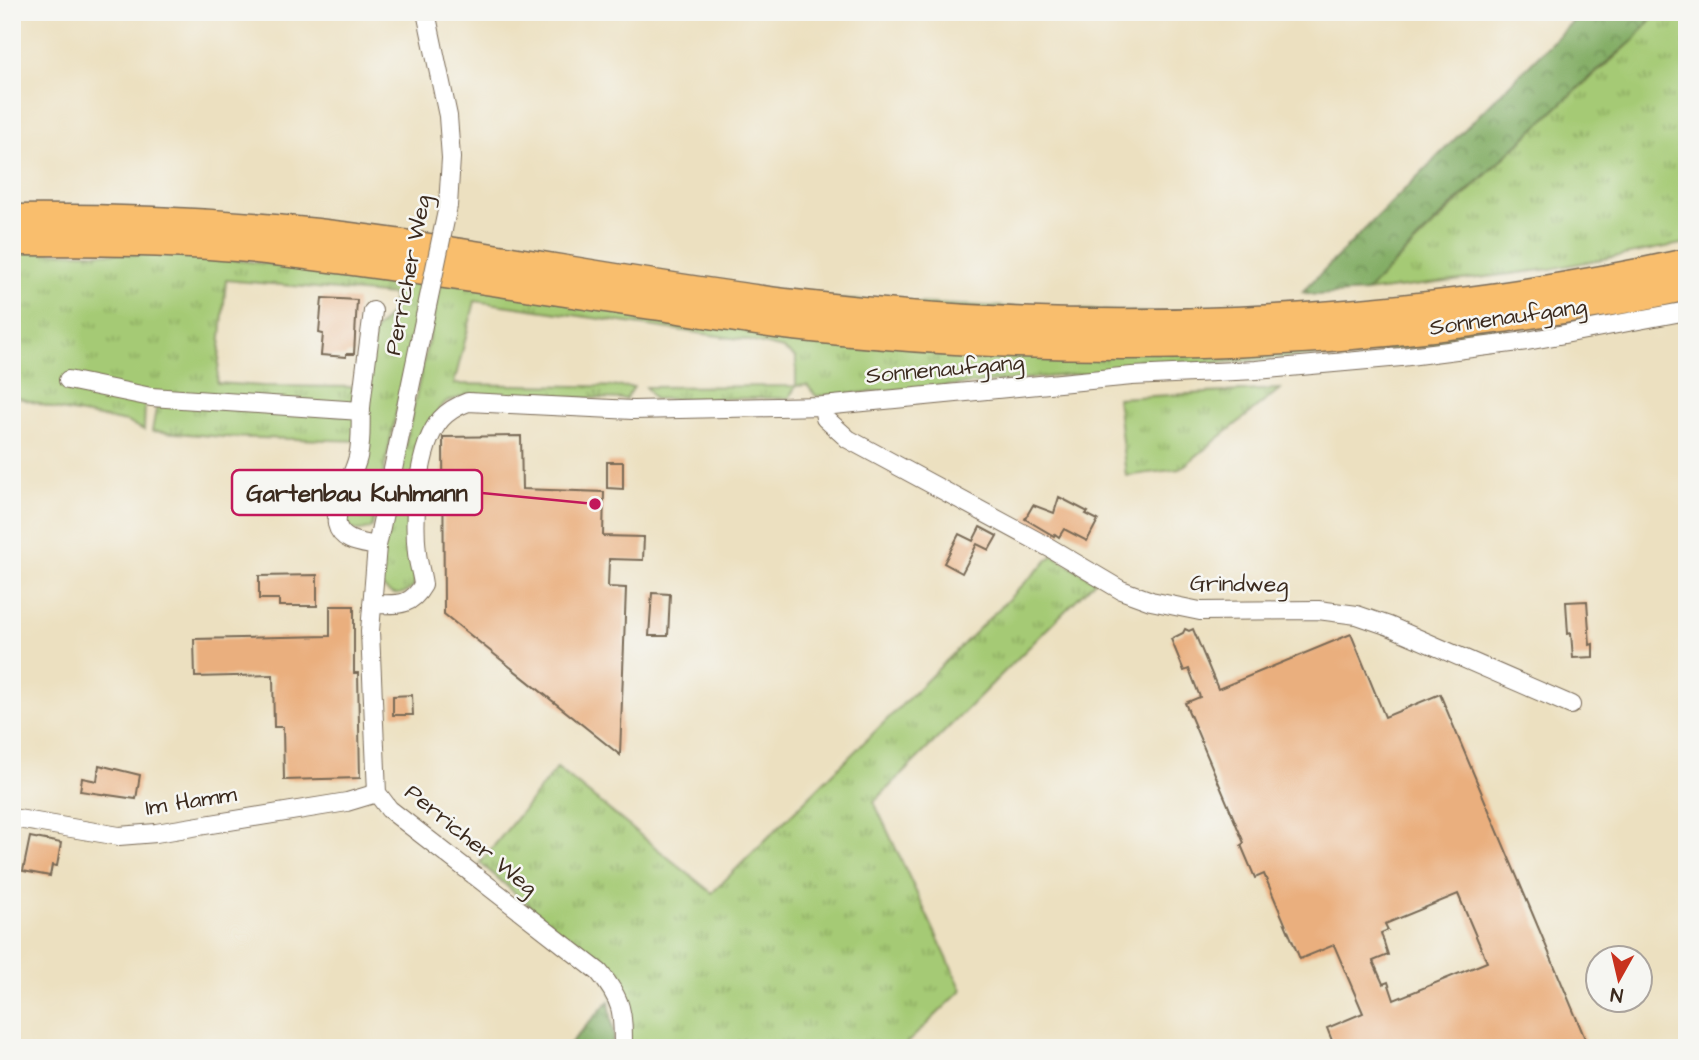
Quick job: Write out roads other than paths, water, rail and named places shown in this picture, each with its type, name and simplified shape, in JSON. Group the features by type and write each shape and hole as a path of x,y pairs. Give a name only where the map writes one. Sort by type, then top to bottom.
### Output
{"main road":[{"path":"12,219 152,220 264,228 376,241 792,304 960,319 1021,321 1165,323 1297,318 1505,295 1687,263"},
{"path":"12,241 147,242 262,250 411,268 787,326 1020,344 1192,344 1352,335 1548,311 1687,286"}],"street":[{"name":"Perricher Weg","path":"426,12 448,116 451,158 448,206 377,546 370,631 377,793 390,809 600,972 617,993 623,1017 623,1048"},
{"name":"Perricher Weg","path":"373,311 361,411 362,441 354,473 338,508 337,524 343,536 377,546"},
{"name":"Sonnenaufgang","path":"372,604 403,604 417,597 424,585 417,556 416,499 422,466 439,421 452,408 468,402 634,410 823,406 1132,376 1256,370 1401,357 1527,341 1687,311"},
{"path":"68,380 151,397 361,411"},
{"name":"Grindweg","path":"823,406 825,418 848,439 1051,548 1121,590 1151,601 1200,611 1307,610 1357,615 1389,626 1571,705"},
{"name":"Im Hamm","path":"12,818 119,836 156,833 347,802 377,793"}],"place":[{"name":"Gartenbau Kuhlmann","path":"595,504"}]}
